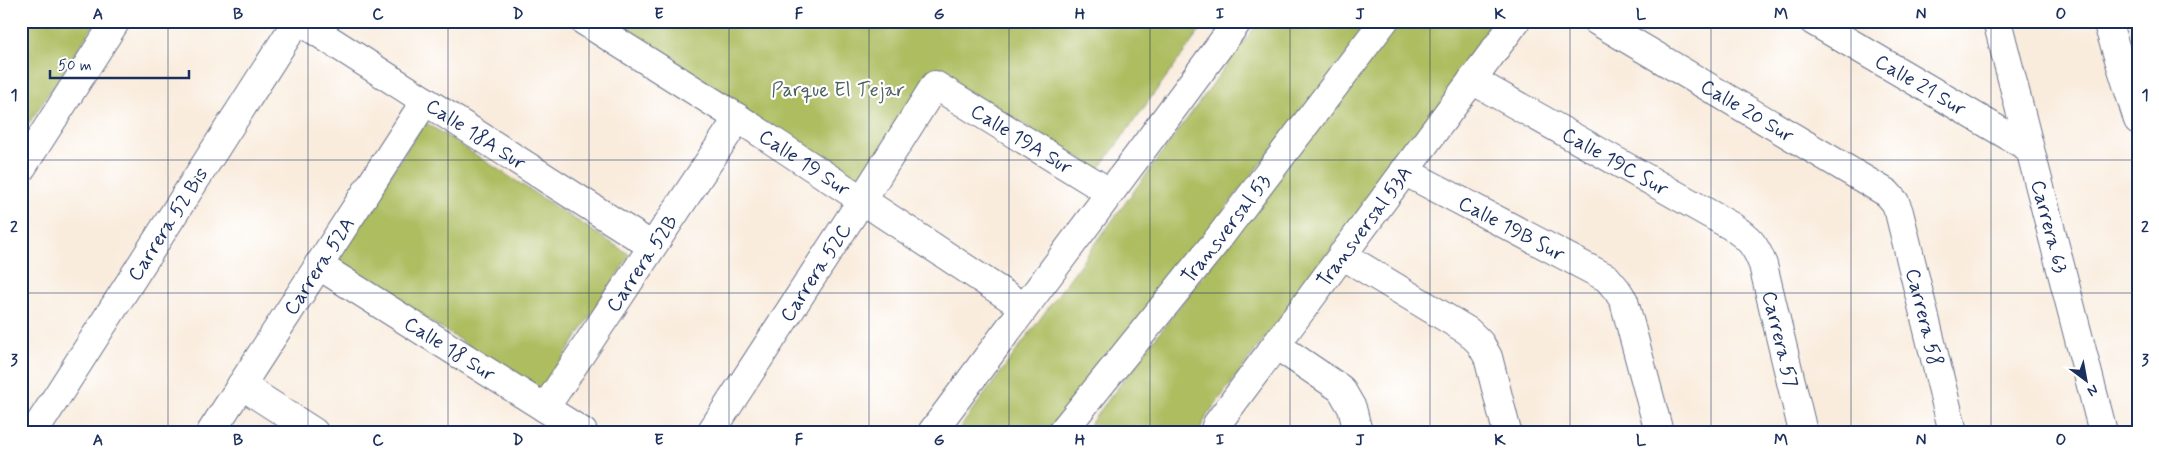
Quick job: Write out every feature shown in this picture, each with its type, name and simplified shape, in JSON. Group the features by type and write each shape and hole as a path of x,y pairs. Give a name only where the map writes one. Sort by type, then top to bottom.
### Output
{"street":[{"path":"21,169 116,21"},
{"name":"Calle 18A Sur","path":"299,21 652,246"},
{"name":"Carrera 52 Bis","path":"35,424 299,21"},
{"name":"Calle 19 Sur","path":"584,21 738,118 1024,307"},
{"path":"932,432 1238,21"},
{"name":"Transversal 53","path":"1062,432 1214,243 1384,21"},
{"name":"Transversal 53A","path":"1214,432 1217,424 1516,21"},
{"name":"Calle 20 Sur","path":"1597,21 1876,186 1887,193 1895,202"},
{"name":"Calle 21 Sur","path":"1813,21 2030,148"},
{"name":"Carrera 63","path":"1997,21 2103,432"},
{"path":"2107,21 2138,120"},
{"name":"Calle 19C Sur","path":"1472,80 1731,226 1747,236 1756,247"},
{"name":"Calle 19A Sur","path":"935,85 1109,192"},
{"name":"Carrera 52C","path":"711,432 935,85"},
{"name":"Carrera 52A","path":"211,432 424,101"},
{"name":"Carrera 52B","path":"545,408 738,118"},
{"name":"Calle 19B Sur","path":"1404,171 1607,278 1624,301 1660,432"},
{"name":"Carrera 58","path":"1895,202 1953,432"},
{"name":"Carrera 57","path":"1756,247 1763,265 1803,432"},
{"path":"1342,255 1468,331 1480,343 1488,357 1507,432"},
{"name":"Calle 18 Sur","path":"318,265 583,432"},
{"path":"1276,345 1341,389 1347,396 1352,408 1358,432"},
{"path":"241,385 314,432"}],"green space":[{"path":"21,21 88,21 94,25 21,135"},
{"name":"Parque El Tejar","path":"607,21 1207,21 1099,169 933,70 859,184"},
{"path":"1259,21 1373,21 1049,432 957,432"},
{"path":"1397,21 1503,21 1208,414 1200,432 1084,432"},
{"path":"425,122 630,255 541,392 335,260"}]}
